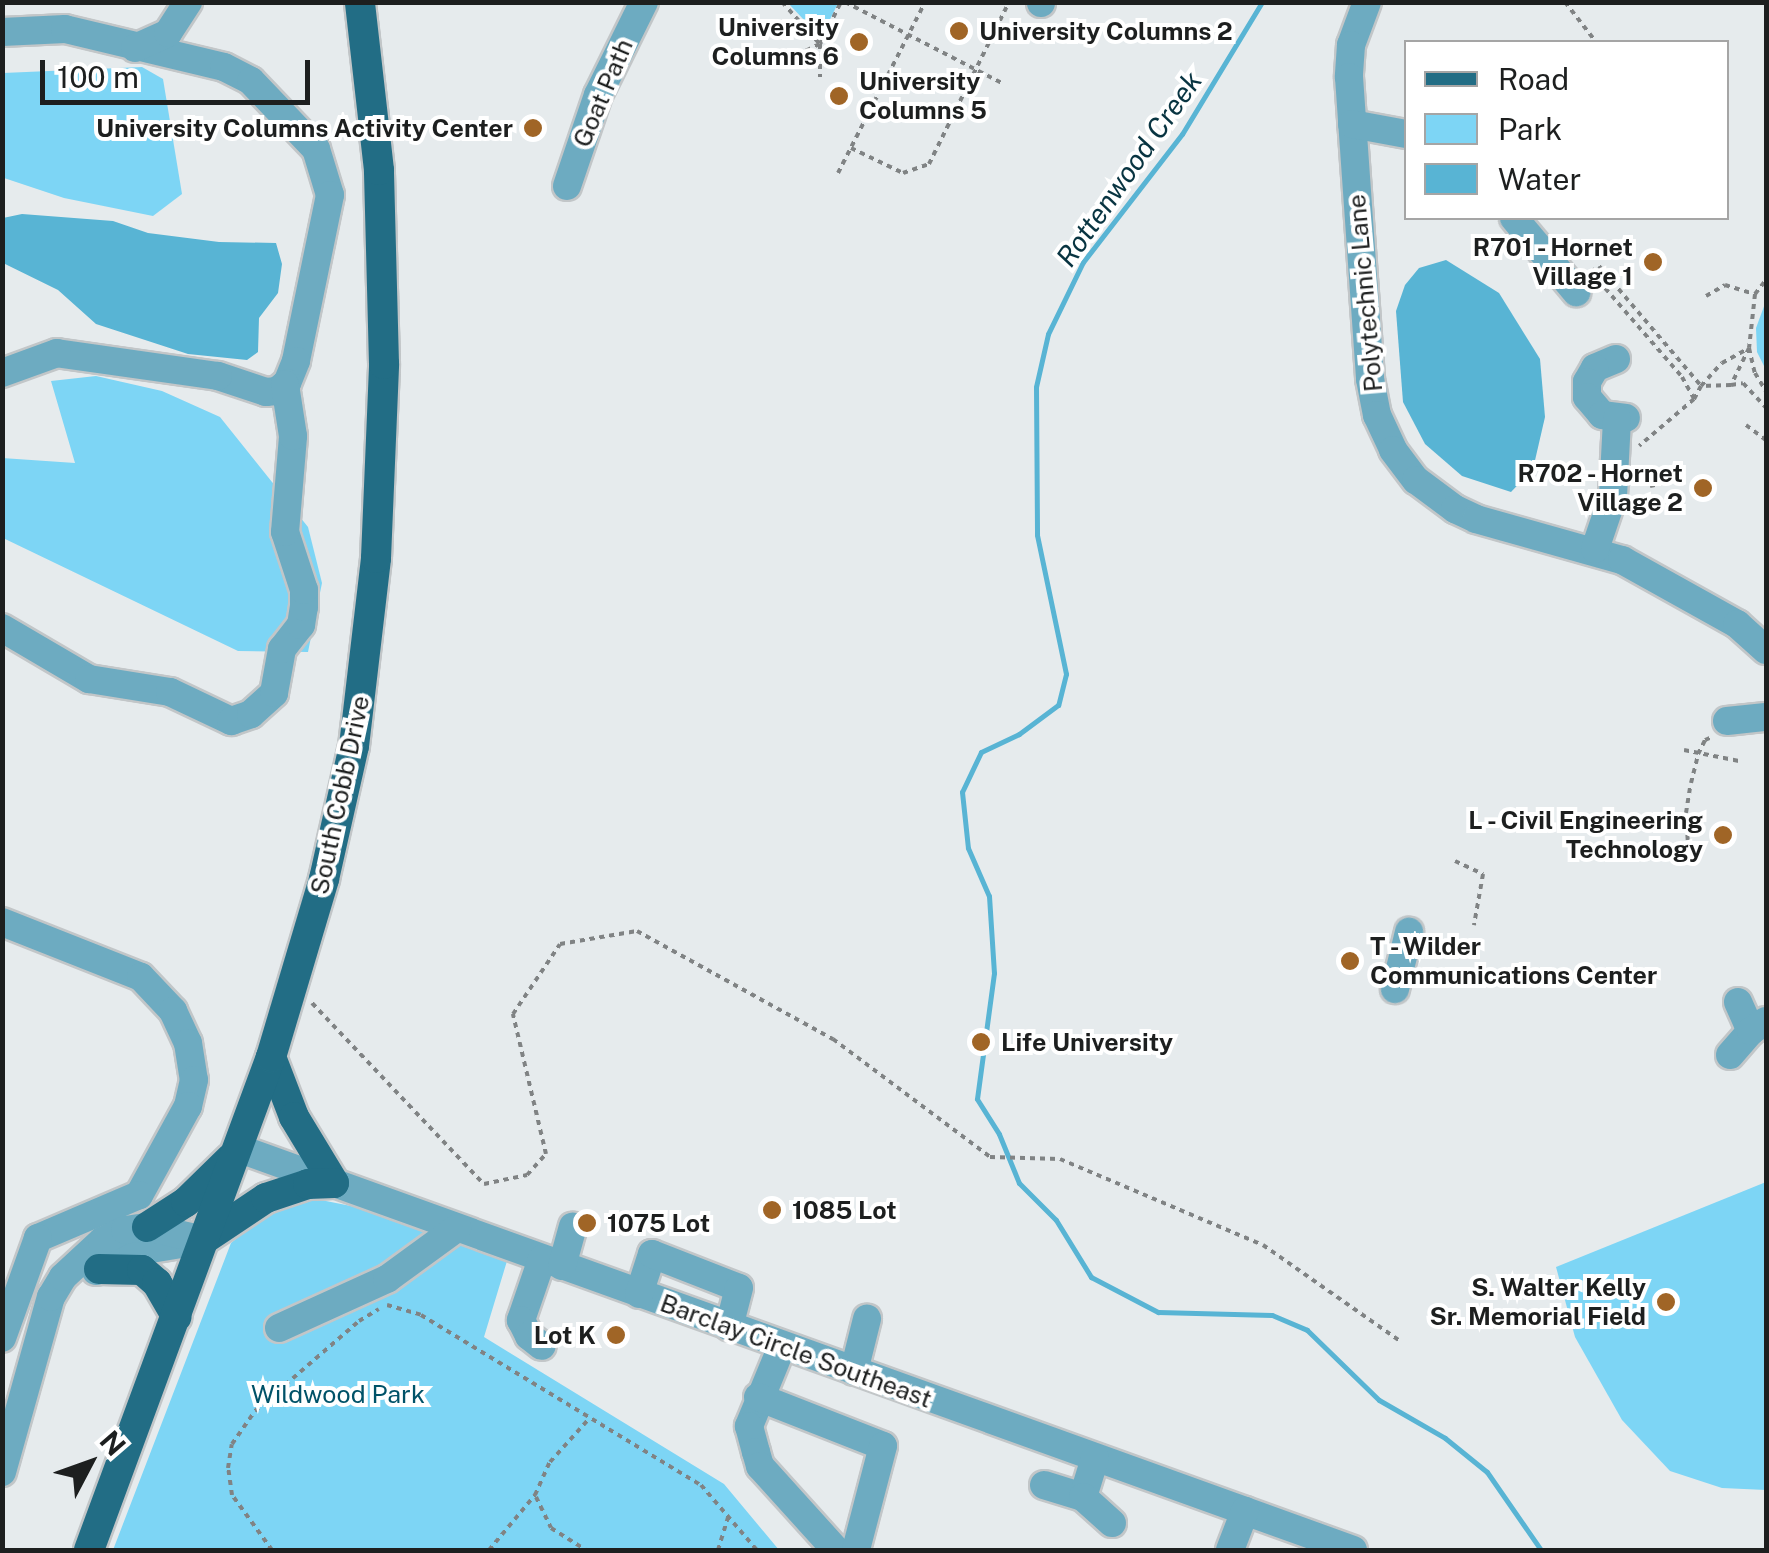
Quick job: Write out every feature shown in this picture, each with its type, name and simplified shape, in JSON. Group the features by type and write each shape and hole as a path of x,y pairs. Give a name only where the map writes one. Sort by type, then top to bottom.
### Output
{"main road":[{"name":"South Cobb Drive","path":"88,1550 271,1057 294,985 354,746 380,509 383,235 360,2"},
{"path":"204,1240 277,1193 308,1184 334,1183 294,1117 271,1057"},
{"path":"147,1227 186,1202 240,1149"},
{"path":"100,1269 142,1270 157,1283 178,1316"}],"street":[{"path":"135,48 168,32 188,2"},
{"name":"Goat Path","path":"567,186 598,95 644,2"},
{"name":"Polytechnic Lane","path":"1367,2 1349,56 1352,124 1370,379 1376,415 1393,450 1416,480 1455,510 1476,520 1596,549 1737,624 1766,650"},
{"path":"2,628 90,679 170,692 232,722 251,714 274,693 282,649 302,624 304,608 304,590 285,532 293,436 285,384 296,361 328,217 326,173 316,149 252,81 224,67 65,30 4,32"},
{"path":"1352,124 1381,126 1404,133"},
{"path":"1521,220 1562,257 1580,284"},
{"path":"2,372 57,353 218,376 266,392 285,384"},
{"path":"1596,549 1613,496 1621,418 1595,411 1586,390 1594,368 1616,358"},
{"path":"1721,729 1766,717"},
{"path":"2,922 141,977 174,1011 188,1043 194,1080 182,1118 139,1196 38,1238 2,1338"},
{"path":"1395,989 1409,932"},
{"path":"1730,1055 1759,1026 1738,1002"},
{"name":"Barclay Circle Southeast","path":"240,1149 1245,1512 1324,1546 1353,1550"},
{"path":"542,1346 529,1336 521,1320 573,1226"},
{"path":"2,1472 56,1286 86,1254 113,1235 147,1227 204,1240"},
{"path":"280,1328 387,1279 457,1228"},
{"path":"47,1316 100,1269 132,1252 204,1240"},
{"path":"640,1294 652,1254 740,1288 729,1327"},
{"path":"854,1372 866,1319"},
{"path":"782,1346 754,1388 749,1426 760,1466 836,1550"},
{"path":"754,1388 883,1446 856,1550"},
{"path":"1083,1497 1095,1458"},
{"path":"1044,1485 1083,1497 1112,1523"},
{"path":"1230,1550 1245,1512"}],"path":[{"path":"782,2 820,44"},
{"path":"820,77 820,44 843,2 1002,83"},
{"path":"838,173 925,2"},
{"path":"851,148 903,174 929,164 1009,2"},
{"path":"1565,2 1594,40"},
{"path":"797,55 820,44"},
{"path":"1694,399 1682,377 1580,284 1599,266 1702,386"},
{"path":"1766,280 1755,294 1749,348 1755,374 1766,391"},
{"path":"1706,296 1725,285 1755,294"},
{"path":"1630,454 1694,399 1722,364 1749,348"},
{"path":"1731,385 1749,348"},
{"path":"1702,386 1743,383 1766,408"},
{"path":"1746,425 1766,440"},
{"path":"1689,860 1686,813 1698,754 1705,740 1721,729"},
{"path":"1684,750 1739,762"},
{"path":"1456,861 1483,874"},
{"path":"1474,925 1485,866"},
{"path":"294,985 484,1184 527,1174 546,1154 513,1014 560,944 637,932 833,1039 990,1157 1060,1159 1263,1245 1400,1341"},
{"path":"272,1550 232,1496 228,1468 232,1444 242,1426 269,1398 359,1321 390,1303 421,1315 588,1420 701,1485 757,1550"},
{"path":"490,1550 535,1495 550,1462 588,1420"},
{"path":"535,1495 551,1528 586,1550"},
{"path":"718,1550 728,1517"}],"green space":[{"path":"788,3 838,3 821,38"},
{"path":"142,67 163,79 182,194 153,216 64,198 4,178 3,73"},
{"path":"1766,301 1766,370 1757,352 1756,328"},
{"path":"96,376 162,391 220,417 308,527 322,583 308,652 238,651 3,538 2,458 75,463 51,381"},
{"name":"S. Walter Kelly Sr. Memorial Field","path":"1766,1182 1766,1490 1722,1488 1670,1471 1622,1420 1575,1337 1556,1267"},
{"name":"Wildwood Park","path":"316,1199 356,1207 507,1261 484,1337 724,1484 779,1550 113,1550 231,1243 275,1207"}],"water":[{"path":"22,214 113,221 148,233 219,242 276,243 282,264 278,293 259,318 258,352 247,360 188,354 96,324 58,290 3,263 3,218"},
{"path":"1446,260 1499,293 1540,359 1545,417 1533,469 1511,492 1462,476 1425,444 1403,402 1396,311 1405,285 1419,268"}],"waterway":[{"name":"Rottenwood Creek","path":"1262,2 1182,134 1083,262 1048,334 1036,387 1037,535 1066,674 1058,705 1019,734 981,752 962,792 968,848 989,896 994,973 977,1099 999,1134 1019,1183 1056,1220 1091,1277 1158,1312 1272,1315 1307,1330 1379,1400 1445,1438 1487,1472 1541,1550"}],"place":[{"name":"University Columns 2","path":"959,31"},
{"name":"University Columns 6","path":"859,42"},
{"name":"University Columns 5","path":"839,96"},
{"name":"University Columns Activity Center","path":"533,128"},
{"name":"R701 - Hornet Village 1","path":"1653,262"},
{"name":"R702 - Hornet Village 2","path":"1703,488"},
{"name":"L - Civil Engineering Technology","path":"1723,835"},
{"name":"T - Wilder Communications Center","path":"1350,961"},
{"name":"Life University","path":"981,1042"},
{"name":"1085 Lot","path":"772,1210"},
{"name":"1075 Lot","path":"587,1223"},
{"name":"S. Walter Kelly Sr. Memorial Field","path":"1666,1302"},
{"name":"Lot K","path":"616,1335"}]}
